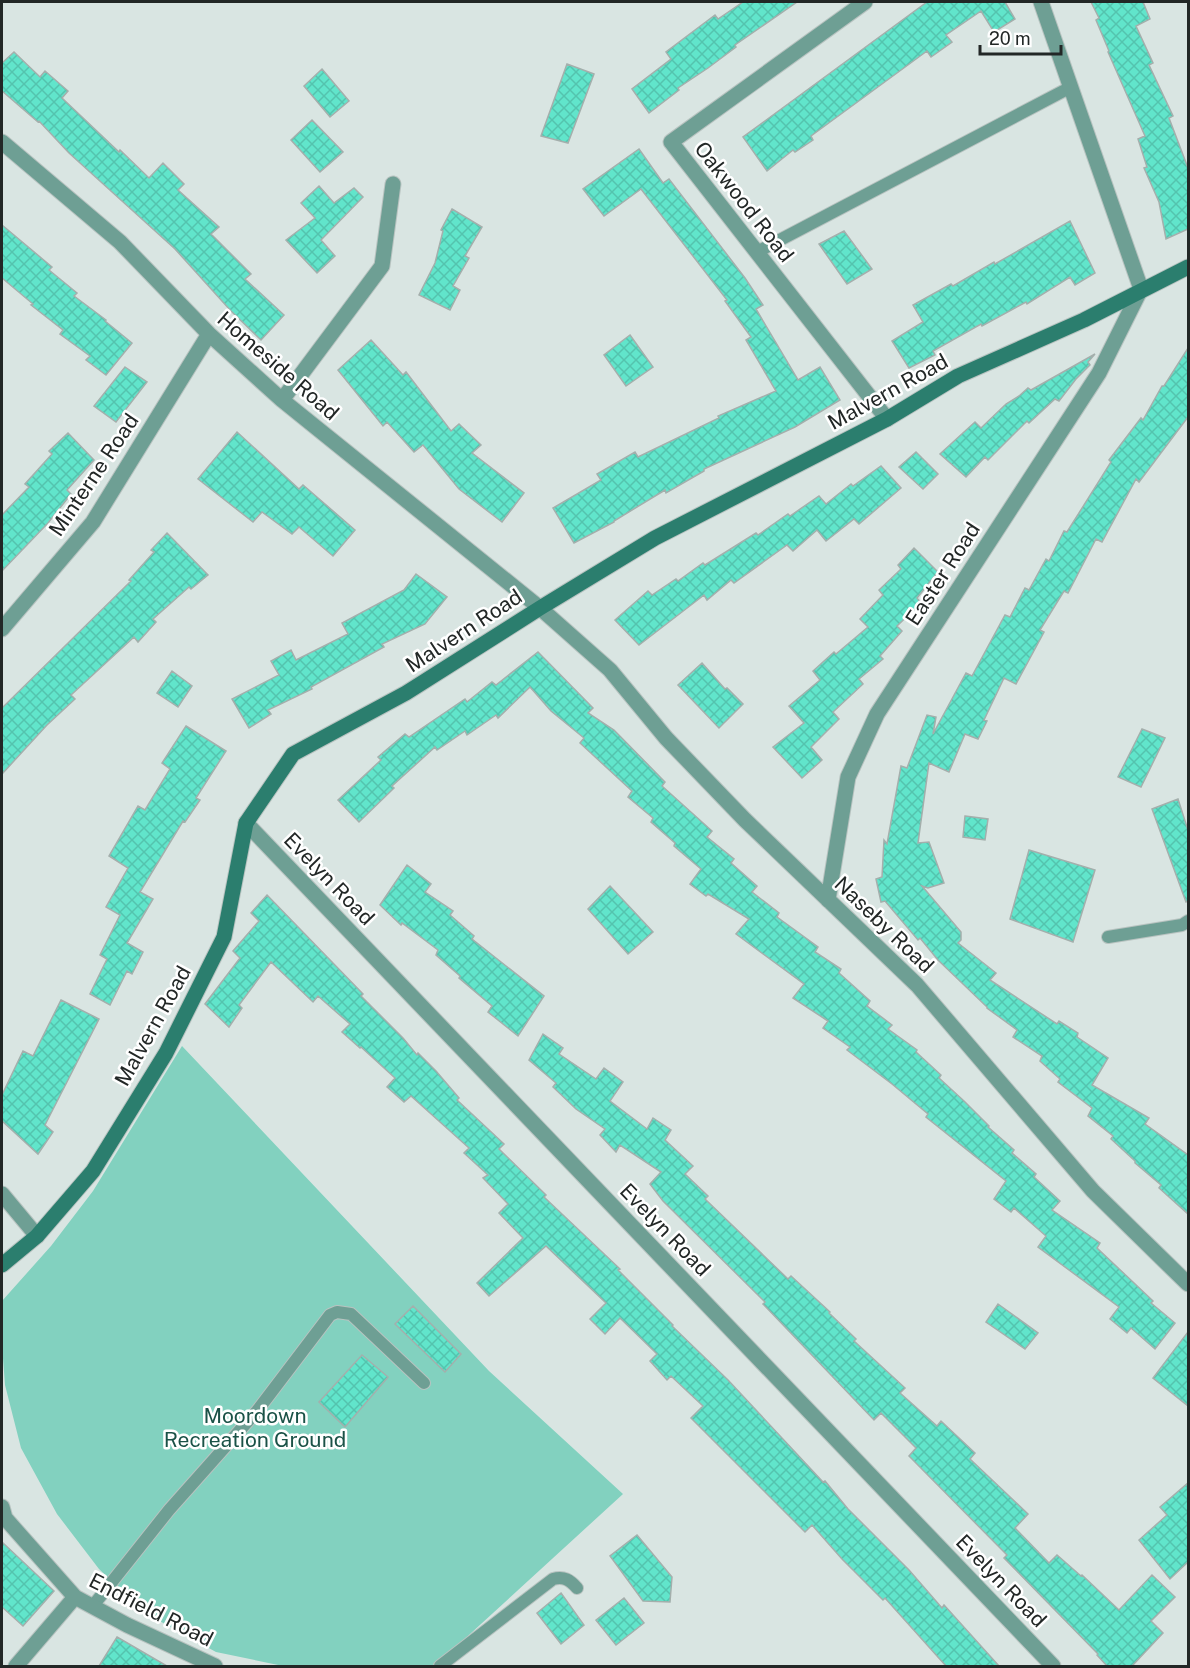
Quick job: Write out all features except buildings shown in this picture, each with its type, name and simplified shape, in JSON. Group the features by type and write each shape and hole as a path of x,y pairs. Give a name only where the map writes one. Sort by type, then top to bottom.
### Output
{"street":[{"name":"Oakwood Road","path":"866,2 671,142 887,419"},
{"path":"1041,2 1141,290"},
{"name":"Homeside Road","path":"2,142 120,242 209,334 282,400 540,608"},
{"path":"282,400 382,266 393,184"},
{"name":"Malvern Road","path":"2,1265 37,1236 93,1171 171,1042 224,938 246,823 293,754 406,693 655,538 887,419 958,376 1084,320 1188,267"},
{"name":"Easter Road","path":"828,900 848,777 877,714 1100,373 1141,290"},
{"name":"Minterne Road","path":"2,629 93,522 209,334"},
{"name":"Naseby Road","path":"540,608 610,670 674,746 745,820 917,985 1092,1191 1188,1284"},
{"name":"Evelyn Road","path":"246,823 1053,1666"},
{"path":"2,1194 37,1236"},
{"name":"Endfield Road","path":"2,1506 5,1518 75,1597 192,1657 215,1666"},
{"path":"16,1666 75,1597"}],"lane":[{"path":"758,252 1071,87"},
{"path":"1108,937 1182,925 1188,921"},
{"path":"92,1607 169,1510 257,1411 330,1315 337,1312 351,1314 424,1383"},
{"path":"440,1666 553,1579 565,1578 572,1581 578,1588"}],"green space":[{"name":"Moordown Recreation Ground","path":"182,1046 489,1371 623,1494 435,1666 283,1666 216,1652 145,1613 99,1569 57,1514 21,1448 5,1385 2,1301 51,1246 93,1191"}]}
